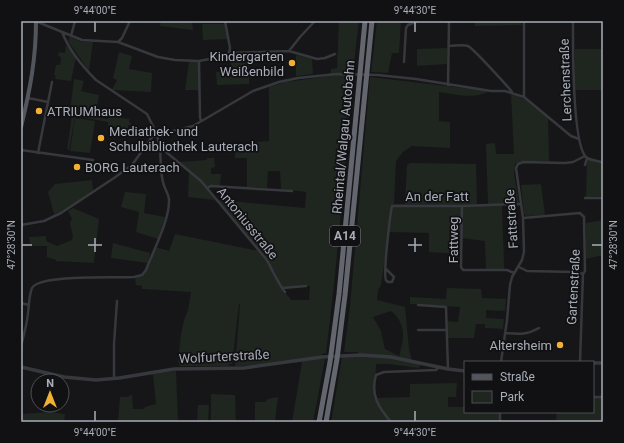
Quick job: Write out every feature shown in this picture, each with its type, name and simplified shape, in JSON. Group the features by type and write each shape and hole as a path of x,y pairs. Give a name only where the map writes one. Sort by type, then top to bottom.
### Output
{"highway":[{"name":"Rheintal/Walgau Autobahn","path":"319,422 330,362 339,294 365,21"},
{"name":"Rheintal/Walgau Autobahn","path":"326,422 337,359 345,295 372,21"}],"main road":[{"path":"21,127 35,57 35,21"}],"street":[{"path":"35,21 82,40 118,42 167,59 199,61 226,56 229,53 289,51 317,59 335,54"},
{"path":"71,36 75,21"},
{"path":"118,42 122,38 130,21"},
{"path":"225,21 230,48 229,53"},
{"path":"289,51 315,21"},
{"path":"404,62 406,28 408,25 418,21"},
{"path":"448,85 449,21"},
{"path":"524,21 524,97"},
{"name":"Lerchenstraße","path":"573,21 576,121 579,139 586,157"},
{"path":"21,346 26,328 32,288 36,284 44,281 69,278 134,278 139,276 144,272 159,237 169,205 169,197 161,176 160,147 157,135 147,114 103,86 90,74 66,42 62,32"},
{"path":"449,46 469,47 475,51 496,76 510,88 512,93"},
{"path":"199,61 201,121"},
{"path":"21,225 51,218 84,198 130,166 150,139 157,135 189,127 253,92 279,82 308,77 346,74 388,76 491,91 505,91 524,97 571,136 579,139"},
{"path":"38,153 52,82"},
{"path":"28,98 48,102"},
{"name":"Antoniusstraße","path":"160,147 194,175 207,188 266,259 281,288 285,292"},
{"path":"21,150 93,160"},
{"path":"585,165 586,157 603,163"},
{"name":"Fattstraße","path":"501,361 510,285 514,273 522,260 524,252 522,204 516,168 518,164 523,162 573,162 586,157"},
{"name":"Antoniusstraße","path":"207,188 211,186 292,191"},
{"path":"585,198 603,198"},
{"name":"An der Fatt","path":"386,269 394,276 392,282 386,280 386,269 392,206 522,204"},
{"name":"Fattweg","path":"462,206 461,267 463,270 507,270 514,273"},
{"name":"Gartenstraße","path":"523,218 580,214 584,216 584,271 580,361"},
{"path":"519,267 527,271 575,272 583,274"},
{"path":"281,288 306,286"},
{"path":"114,378 114,344 117,301"},
{"path":"21,303 29,305"},
{"path":"418,305 446,307 448,369"},
{"path":"505,333 530,333 539,328"},
{"path":"418,330 446,330"},
{"name":"Wolfurterstraße","path":"21,367 53,375 92,380 174,369 244,368 322,357 358,355 391,357 448,369 464,370"},
{"path":"391,422 376,403 374,380 376,375 379,373 436,370 439,367"}],"green space":[{"path":"161,21 192,21 193,30 160,26"},
{"path":"339,21 359,21 353,72 348,72 348,77 353,77 337,250 326,353 322,354 321,359 325,359 313,422 292,422 302,362 235,367 240,304 232,364 228,366 180,366 178,362 181,334 188,310 191,292 142,289 142,286 136,285 135,278 142,276 156,247 169,251 175,234 259,251 280,283 266,258 218,200 305,208 306,192 281,189 280,171 268,171 267,188 247,187 247,158 235,158 235,144 269,141 269,87 286,82 330,76 331,69 337,68","holes":["310,286 309,300 291,300 282,287"]},
{"path":"377,21 401,21 399,53 392,53 388,73 371,72"},
{"path":"475,21 522,21 521,25 475,26"},
{"path":"202,24 225,24 228,39 203,40"},
{"path":"70,37 82,42 93,42 89,71 68,41"},
{"path":"66,45 76,57 71,81 55,79 56,76 54,75 56,65 60,65 61,57 58,56 59,52 65,53"},
{"path":"447,48 447,64 417,66 417,49"},
{"path":"575,49 603,49 603,90 575,90"},
{"path":"119,52 132,56 129,69 152,73 151,92 112,90 117,80 113,78"},
{"path":"250,54 249,84 217,85 216,72 232,70 230,57 235,55"},
{"path":"296,55 312,59 313,74 296,76"},
{"path":"199,61 199,90 185,90 189,62"},
{"path":"370,77 489,91 484,94 471,96 439,92 439,121 450,122 450,148 412,146 403,152 396,161 394,204 405,204 407,165 410,163 476,164 477,205 488,205 486,144 495,143 496,154 514,154 511,94 526,100 548,118 549,161 521,161 515,164 514,174 519,203 502,204 504,269 486,269 485,241 462,238 461,254 429,252 429,233 389,232 381,285 378,290 377,300 405,307 409,349 412,362 421,363 419,368 376,364 375,398 410,397 410,384 457,383 456,397 448,397 448,407 464,407 464,413 499,413 499,422 331,422 342,357 358,357 358,352 344,352 350,306","holes":["391,311 400,321 403,338 399,356 385,349 381,331 373,317"]},
{"path":"74,79 84,81 81,91 99,95 96,115 70,112"},
{"path":"71,113 108,119 109,116 129,119 131,125 128,125 128,129 108,126 108,122 75,116 69,150 67,149 72,116"},
{"path":"75,118 95,121 90,153 70,151"},
{"path":"207,158 214,158 215,167 211,168 211,174 221,174 220,186 205,186 215,200 188,197 189,170 178,162 207,160"},
{"path":"587,159 603,161 603,196 586,197"},
{"path":"92,180 93,190 65,210 54,214 48,192 55,184"},
{"path":"541,184 545,215 526,216 524,214 521,185"},
{"path":"125,192 146,194 144,213 165,217 158,239 136,232 139,212 121,207"},
{"path":"73,208 99,219 94,263 56,261 47,257 47,246 30,246 29,237 46,236 46,241 57,246 72,240 73,237 70,223 72,219 68,211"},
{"path":"603,220 603,255 586,259 586,223"},
{"path":"113,243 150,253 148,263 111,258"},
{"path":"447,288 481,289 482,298 506,299 505,311 486,310 486,318 504,319 503,329 485,328 485,324 476,324 474,338 447,338 446,321 458,322 460,307 410,304 410,297 446,299"},
{"path":"176,371 178,422 118,422 120,397 128,397 132,394 133,409 144,409 145,407 156,404 153,374"},
{"path":"211,394 235,395 236,422 211,422"},
{"path":"278,397 275,421 255,421 255,402 265,402 268,399"},
{"path":"594,397 603,397 603,422 556,422 557,413 594,413"},
{"path":"198,405 209,405 208,422 197,422"},
{"path":"21,414 65,414 64,422 21,422"}],"place":[{"name":"Kindergarten Weißenbild","path":"292,63"},
{"name":"ATRIUMhaus","path":"39,111"},
{"name":"Mediathek- und Schulbibliothek Lauterach","path":"101,138"},
{"name":"BORG Lauterach","path":"77,167"},
{"name":"Altersheim","path":"560,345"}]}
